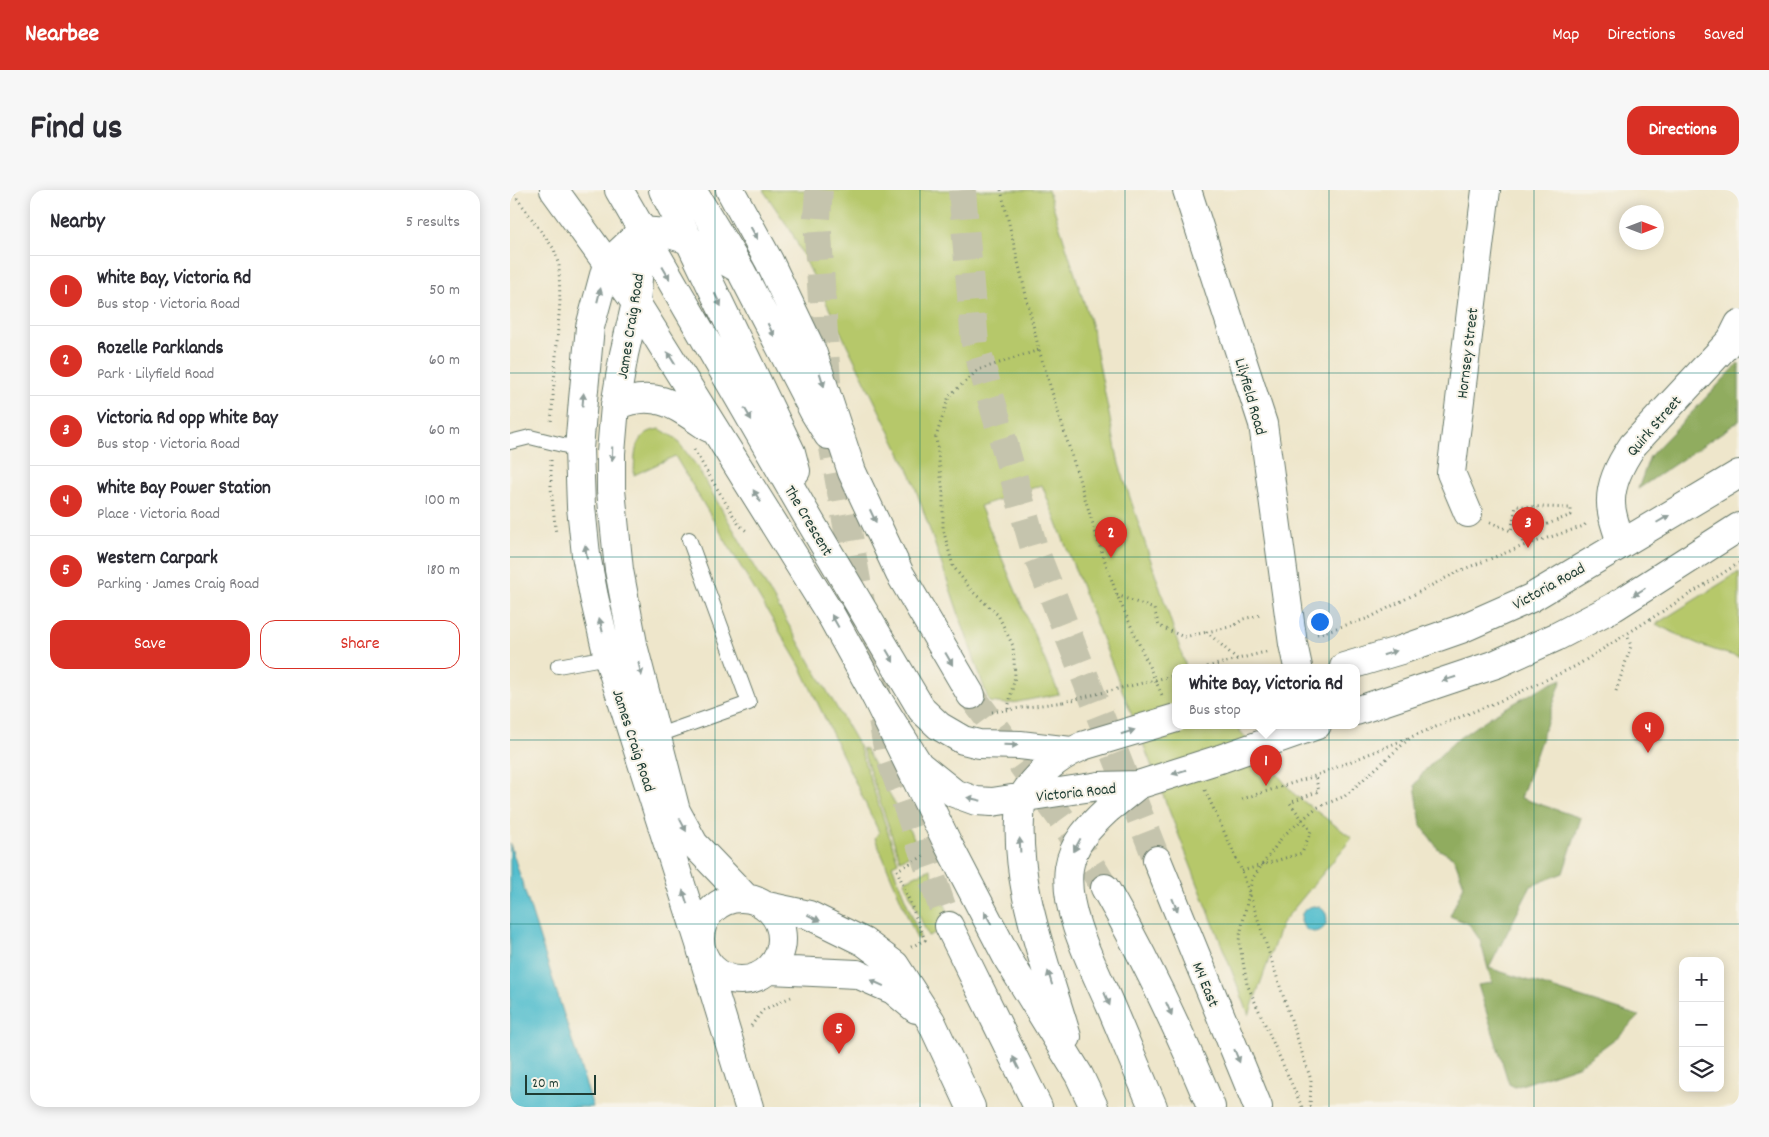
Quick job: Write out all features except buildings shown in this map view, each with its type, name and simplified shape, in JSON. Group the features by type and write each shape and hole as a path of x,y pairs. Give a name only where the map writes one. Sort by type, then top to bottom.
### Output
{"main road":[{"name":"The Crescent","path":"554,190 636,303 832,617 875,695"},
{"name":"The Crescent","path":"619,190 810,521 922,710 940,726 963,740 979,744 1077,749"},
{"path":"663,190 791,452 810,521"},
{"path":"692,190 741,271 814,412 852,472"},
{"path":"730,190 769,261 812,351 852,472 900,574 980,703"},
{"name":"Lilyfield Road","path":"1187,190 1263,424 1295,656"},
{"name":"Hornsey Street","path":"1468,513 1451,472 1486,190"},
{"name":"James Craig Road","path":"642,231 607,264 590,327 579,449 581,507 586,555 608,657 646,739 684,829 694,844 756,901"},
{"name":"James Craig Road","path":"642,231 636,303 624,354 615,406 611,490 619,570 634,649 646,739 702,951 749,1107"},
{"path":"642,231 666,233 689,240 741,271"},
{"name":"Quirk Street","path":"1621,543 1611,510 1613,484 1622,462 1633,445 1732,340 1739,324"},
{"path":"615,406 638,398 650,398 678,407 718,434"},
{"name":"Victoria Road","path":"1354,664 1461,629 1531,598 1739,474"},
{"path":"1360,710 1496,664 1556,637 1614,607 1739,528"},
{"path":"875,695 948,844 1009,962 1079,1075 1094,1107"},
{"name":"Victoria Road","path":"875,695 919,765 954,793 976,801 992,802 1022,797 1104,797 1306,729"},
{"path":"1079,1075 1026,892 1020,849 1019,819 1022,797 1030,785 1044,772 1077,749 1172,719"},
{"path":"1104,797 1073,852 1069,867 1068,892 1085,946 1153,1107"},
{"name":"M4 East","path":"1157,860 1258,1107"},
{"path":"1106,888 1135,939 1166,1001 1211,1107"},
{"path":"931,1021 893,990 857,974 758,975 734,980 722,976 711,968 702,951 700,931 704,920 711,909 721,902 733,898 756,901 809,915 864,942 895,965 931,1021 972,1107"},
{"path":"734,1060 734,1015 758,975 778,958 783,945 782,930 777,917 756,901"},
{"path":"949,926 1038,1107"}],"lane":[{"path":"510,442 530,437 579,449"},
{"path":"646,739 749,703 689,539"},
{"path":"558,666 608,657"}],"path":[{"path":"511,190 554,249 559,266 560,301"},
{"path":"1001,190 1039,350 978,370 949,396 936,437 943,493 943,529 953,566 972,591 998,615 1013,646 1014,676 1008,709"},
{"path":"1468,513 1511,531 1516,506 1571,508 1571,515 1522,534 1523,546"},
{"path":"1220,664 1238,660 1295,656 1328,630 1369,618 1459,571 1523,546 1584,526 1589,518"},
{"path":"1242,799 1315,776 1507,698 1576,666 1739,563"},
{"path":"1116,595 1154,609 1159,626 1184,637 1234,626 1243,619 1260,615"},
{"path":"1207,632 1238,660"},
{"path":"1616,691 1632,646 1627,634"},
{"path":"980,703 1008,709 1063,702 1172,676"},
{"path":"1302,1107 1246,984 1239,940 1252,879 1283,836 1316,808 1345,796 1411,737"},
{"path":"1242,871 1302,853 1311,831 1290,803 1319,791 1315,776"},
{"path":"911,947 925,940 897,870 930,853"},
{"path":"751,1031 751,1024 763,1010 793,996"}],"green space":[{"path":"763,190 1048,190 1091,324 1119,464 1185,664 1172,664 1172,729 1238,729 1295,795 1352,838 1282,923 1249,1015 1042,485 980,506 1059,694 1007,704 989,702 911,475 791,231"},
{"path":"1739,363 1739,421 1638,489 1650,456"},
{"path":"660,429 675,438 696,465 859,746 898,862 892,865 920,937 917,939 875,838 879,832 800,666 675,456 634,475 637,445 640,439 651,431"},
{"path":"1739,572 1739,657 1696,643 1656,624"},
{"path":"1562,679 1521,798 1581,818 1563,873 1531,886 1489,968 1639,1016 1620,1035 1578,1066 1515,1087 1509,1084 1478,985 1492,983 1480,940 1469,924 1450,916 1464,885 1454,858 1438,849 1421,825 1415,785 1425,770 1456,740 1493,715 1543,687"},
{"path":"862,748 866,750 920,850 900,860"},
{"path":"930,869 948,912 955,910 960,922 928,936 904,881"}],"water":[{"path":"510,844 593,1107 510,1107"},
{"path":"1314,906 1323,910 1327,919 1323,928 1314,932 1305,928 1301,919 1305,910"}],"tunnel":[{"path":"819,190 817,218 827,383"},
{"path":"962,190 975,343 1034,548 1157,860"},
{"path":"830,431 888,753 949,926"},
{"path":"971,695 1066,825 1105,888"}],"place":[{"name":"Victoria Rd opp White Bay","path":"1528,548"},
{"name":"Rozelle Parklands","path":"1111,558"},
{"name":"White Bay Power Station","path":"1648,753"},
{"name":"White Bay, Victoria Rd","path":"1266,786"},
{"name":"Western Carpark","path":"839,1054"}]}
